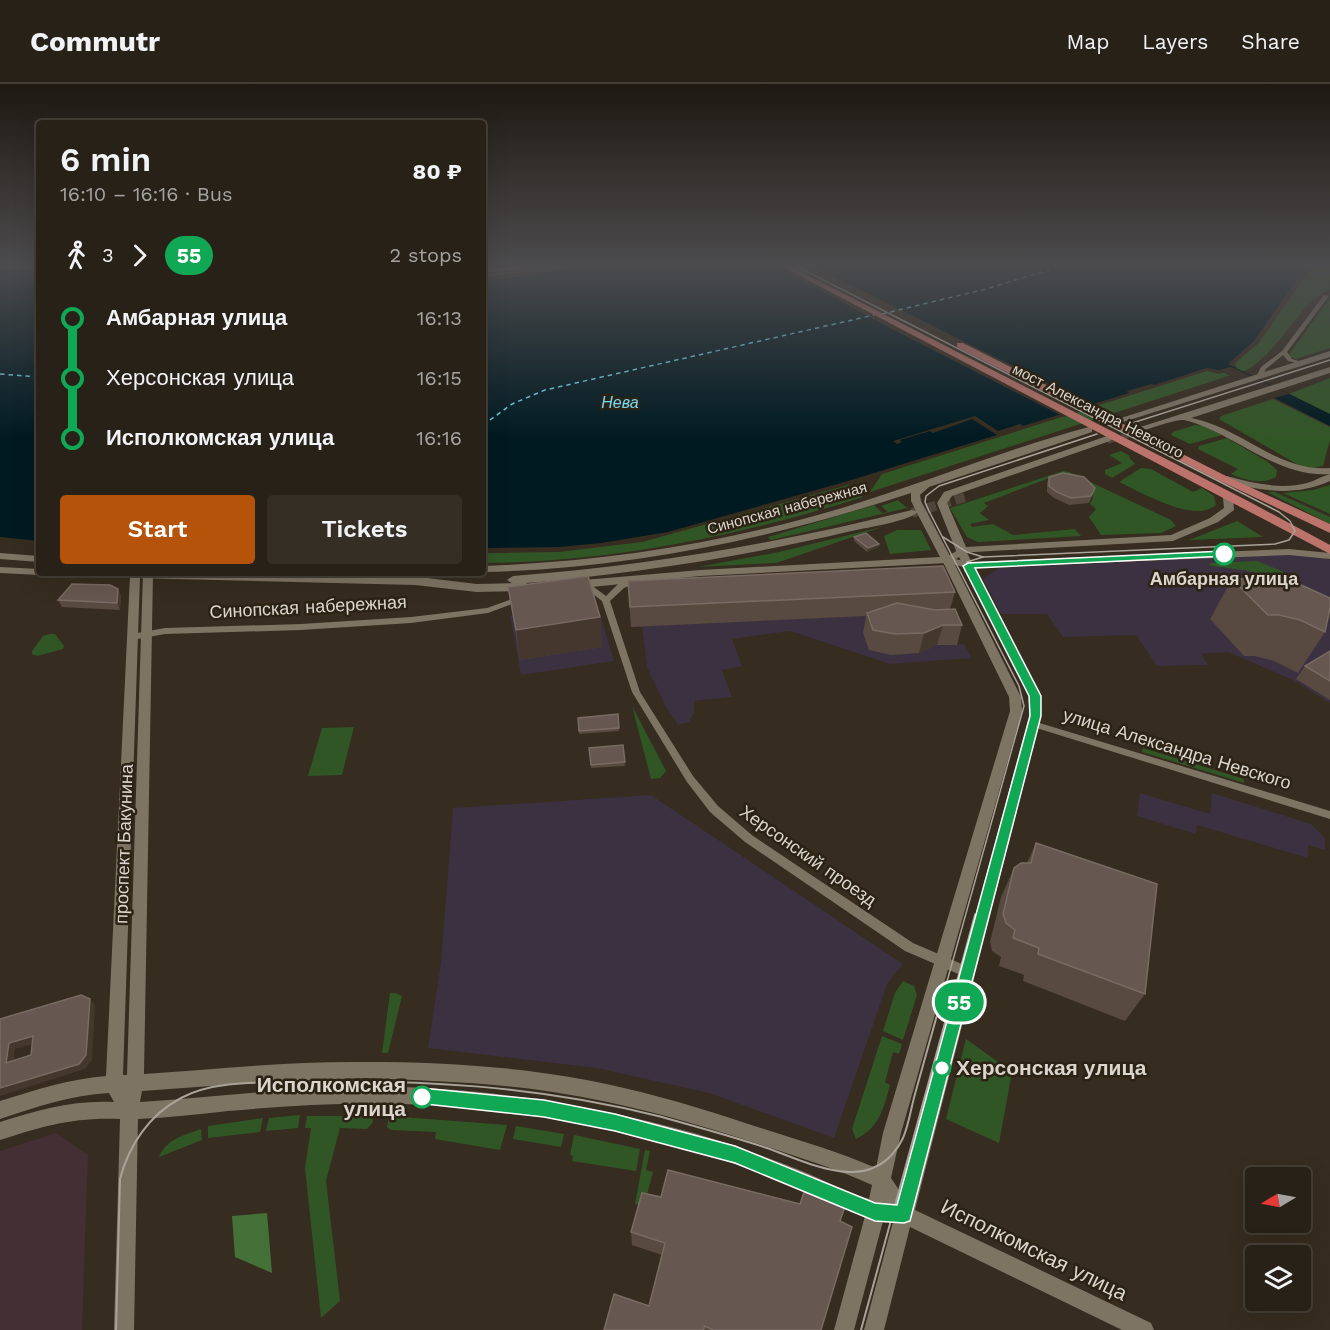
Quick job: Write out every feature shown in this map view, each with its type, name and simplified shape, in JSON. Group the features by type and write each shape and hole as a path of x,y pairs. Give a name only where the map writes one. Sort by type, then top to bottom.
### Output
{"main road":[{"name":"мост Александра Невского","path":"895,323 1330,550"},
{"name":"мост Александра Невского","path":"920,323 1146,435 1222,478 1330,530"},
{"path":"1120,420 1330,354"},
{"path":"1146,435 1209,410 1330,370"},
{"path":"1146,435 1209,410"},
{"path":"1209,410 1211,417 1222,429"},
{"path":"1188,420 1207,422 1274,458 1306,471 1330,471"},
{"name":"Синопская набережная","path":"486,569 606,561 681,550 800,523 1089,430"},
{"path":"1107,439 955,491 944,498 942,503 957,536 961,551 1173,538 1214,520 1229,510 1228,497 1222,492"},
{"path":"968,496 1118,445"},
{"path":"1274,458 1285,467 1288,476 1286,481 1275,488"},
{"path":"1222,478 1251,486 1275,488 1308,486 1330,477"},
{"path":"930,482 915,494 916,501 947,560 968,566 1289,552 1330,556"},
{"name":"Синопская набережная","path":"419,583 511,580 620,571 775,545 912,513"},
{"path":"0,556 36,559"},
{"name":"Синопская набережная","path":"204,576 419,583 477,588 584,584 700,573 947,560"},
{"path":"0,570 36,572"}],"street":[{"path":"1257,376 1263,368 1284,352 1306,323"},
{"path":"1284,352 1290,360 1300,363"},
{"path":"844,1330 875,1212 892,1133 1017,705 947,560 961,551 1035,696 1036,707 1034,724 874,1330"},
{"name":"проспект Бакунина","path":"129,1113 114,1085 142,576"},
{"path":"584,584 606,600 621,586 635,580"},
{"name":"Синопская набережная","path":"139,636 165,631 372,623 463,614 500,607 536,592"},
{"name":"Херсонский проезд","path":"606,600 636,692 690,779 714,809 749,839 909,947 967,972"},
{"name":"проспект Бакунина","path":"124,1330 129,1113 135,1084 139,636"},
{"name":"улица Александра Невского","path":"1014,719 1330,815"},
{"path":"0,1110 70,1089 366,1070 468,1074 550,1083 623,1096 699,1116 793,1145 882,1180 904,1214"},
{"name":"Исполкомская улица","path":"0,1131 72,1111 97,1109 129,1113 276,1097 360,1095 464,1099 544,1108 615,1122 735,1155 875,1212 904,1214 1144,1330"}],"shaded area":[{"path":"1295,554 1316,555 1330,560 1330,703 1293,680 1228,652 1201,654 1208,665 1157,666 1136,635 1063,637 1047,614 1001,614 983,579 999,568"},
{"path":"938,586 956,644 964,644 972,658 890,664 790,631 732,639 742,666 722,670 732,697 694,701 694,713 689,722 678,725 665,705 647,667 642,627 631,627 629,600"},
{"path":"597,604 614,661 521,675 510,616"},
{"path":"1140,793 1210,814 1212,793 1311,824 1325,838 1325,850 1308,845 1308,858 1197,825 1196,834 1137,816"},
{"path":"651,795 903,964 887,984 834,1138 709,1093 597,1068 428,1048 441,963 453,808"},
{"path":"56,1133 88,1155 82,1330 0,1330 0,1151"}],"green space":[{"path":"1273,323 1293,323 1271,350 1247,370 870,492 882,474 1207,371 1219,374 1237,368 1235,363 1259,343"},
{"path":"1312,323 1330,323 1330,348 1296,359 1288,356"},
{"path":"1330,378 1330,414 1289,394"},
{"path":"1273,399 1330,427 1330,440 1323,466 1313,468 1300,466 1219,419 1221,416"},
{"path":"1195,425 1204,426 1222,435 1190,444 1171,435 1173,432"},
{"path":"1227,438 1268,462 1277,470 1276,477 1259,481 1236,476 1231,474 1238,469 1198,449 1199,446"},
{"path":"1121,451 1130,456 1135,464 1112,478 1105,474 1105,470 1122,463 1109,455"},
{"path":"1141,468 1151,469 1193,492 1202,488 1214,496 1216,505 1206,510 1181,509 1119,482"},
{"path":"1063,471 1171,520 1176,526 1161,533 1101,535 1089,517 1096,509 1090,504 1093,498 1092,492 1049,478 984,503 988,506 980,513 989,520 970,524 972,527 993,524 1013,535 1075,529 1081,536 978,542 967,537 950,508"},
{"path":"848,485 863,497 770,524 676,544 580,558 486,563 486,553 559,552 642,542"},
{"path":"1330,485 1330,514 1283,493 1313,490"},
{"path":"1267,492 1275,492 1330,517 1330,524"},
{"path":"898,500 907,508 771,540 768,537 874,505 882,513 888,512 881,506"},
{"path":"1237,521 1263,537 1189,540"},
{"path":"882,527 776,563 698,567 779,552"},
{"path":"897,530 921,530 931,550 890,554 884,536"},
{"path":"1257,561 1284,572 1279,578 1211,566 1209,563"},
{"path":"55,634 64,646 63,649 37,656 32,654 43,636"},
{"path":"632,706 666,771 660,778 651,779"},
{"path":"354,727 342,775 308,776 322,728"},
{"path":"1143,748 1244,779 1244,783 1142,752"},
{"path":"903,981 914,986 917,995 903,1040 883,1031 895,993"},
{"path":"390,993 402,996 388,1053 382,1053"},
{"path":"882,1036 902,1044 899,1054 893,1052 885,1082 890,1085 879,1116 870,1129 856,1139 852,1129"},
{"path":"966,1039 1012,1072 999,1143 946,1119"},
{"path":"300,1115 298,1128 266,1131 269,1118"},
{"path":"307,1116 372,1116 373,1122 367,1129 340,1128 326,1181 340,1301 321,1318 305,1168 311,1128 305,1128"},
{"path":"389,1116 507,1125 500,1150 435,1139 436,1132 391,1130 387,1127"},
{"path":"263,1118 260,1132 208,1138 208,1126"},
{"path":"516,1126 564,1134 561,1147 513,1139"},
{"path":"201,1129 202,1140 159,1157 171,1142"},
{"path":"574,1135 640,1149 636,1171 572,1161 573,1156 570,1155"},
{"path":"645,1150 650,1151 646,1170 653,1172 644,1206 635,1204"},
{"path":"267,1213 272,1273 235,1257 232,1216"}],"water":[{"path":"0,323 36,323 36,541 0,537"},
{"name":"Нева","path":"486,323 1266,323 1254,341 1228,364 1330,414 1330,426 1219,370 1207,368 1127,391 1129,393 1023,426 1020,424 994,433 997,435 848,481 668,532 559,547 486,548"}],"pier":[{"path":"881,323 927,323 1095,407 1064,417"},
{"path":"1231,367 1289,394 1274,398 1219,370"},
{"path":"975,416 998,431 1020,424 1023,426 997,435 972,419 933,433 930,431 900,440 902,442 897,444 893,441"}],"building":[{"path":"1063,473 1084,477 1095,488 1091,496 1071,498 1049,486 1049,477"},
{"path":"866,533 879,544 868,548 854,537"},
{"path":"943,566 955,592 630,607 628,581"},
{"path":"588,576 600,617 516,630 508,587"},
{"path":"1262,578 1299,584 1330,598 1325,632 1300,620 1268,615 1232,579"},
{"path":"72,584 110,585 118,589 117,603 58,600"},
{"path":"897,603 935,610 955,609 962,625 943,625 924,633 895,634 873,630 867,613"},
{"path":"1330,651 1330,681 1305,666"},
{"path":"618,714 619,728 579,731 578,718"},
{"path":"623,745 625,762 591,765 589,748"},
{"path":"1036,843 1157,884 1145,994 1038,954 1039,948 1013,938 1015,930 1006,923 1003,914 1014,868 1021,863 1031,863"},
{"path":"81,995 90,999 86,1055 79,1064 0,1088 0,1019","holes":["33,1036 31,1055 6,1063 9,1043"]},
{"path":"668,1170 800,1204 807,1183 847,1201 840,1221 852,1227 821,1330 713,1330 705,1326 703,1330 604,1330 614,1294 649,1306 665,1243 631,1232 642,1193 661,1197"}],"ferry route":[{"path":"486,423 512,404 545,390 838,323"},
{"path":"0,374 36,377"}],"tunnel":[{"path":"1107,439 1139,429"},
{"path":"912,513 968,496"}],"tram line":[{"path":"908,323 1279,512 1290,521 1295,531 1289,540 1275,544 983,557"},
{"path":"1129,424 1330,360"},
{"path":"939,1010 1024,706 1019,686 929,511 925,502 926,496 939,486 1097,434"},
{"path":"943,537 967,552 983,557"},
{"path":"965,570 967,562 983,557"},
{"path":"949,1010 975,914"},
{"path":"116,1330 120,1179 124,1166 135,1143 150,1122 170,1105 194,1092 223,1085 344,1081 434,1084 524,1091 658,1116 713,1131 820,1167 859,1172 871,1169 885,1161 903,1138 939,1008"},
{"path":"861,1330 949,1008"}],"bus line":[{"name":"55","path":"422,1097 544,1108 615,1122 735,1155 875,1212 904,1214 1036,707 1035,696 968,566 1224,554"}],"place":[{"name":"Амбарная улица","path":"1224,554"},
{"name":"Херсонская улица","path":"942,1068"},
{"name":"Исполкомская улица","path":"422,1097"}]}
